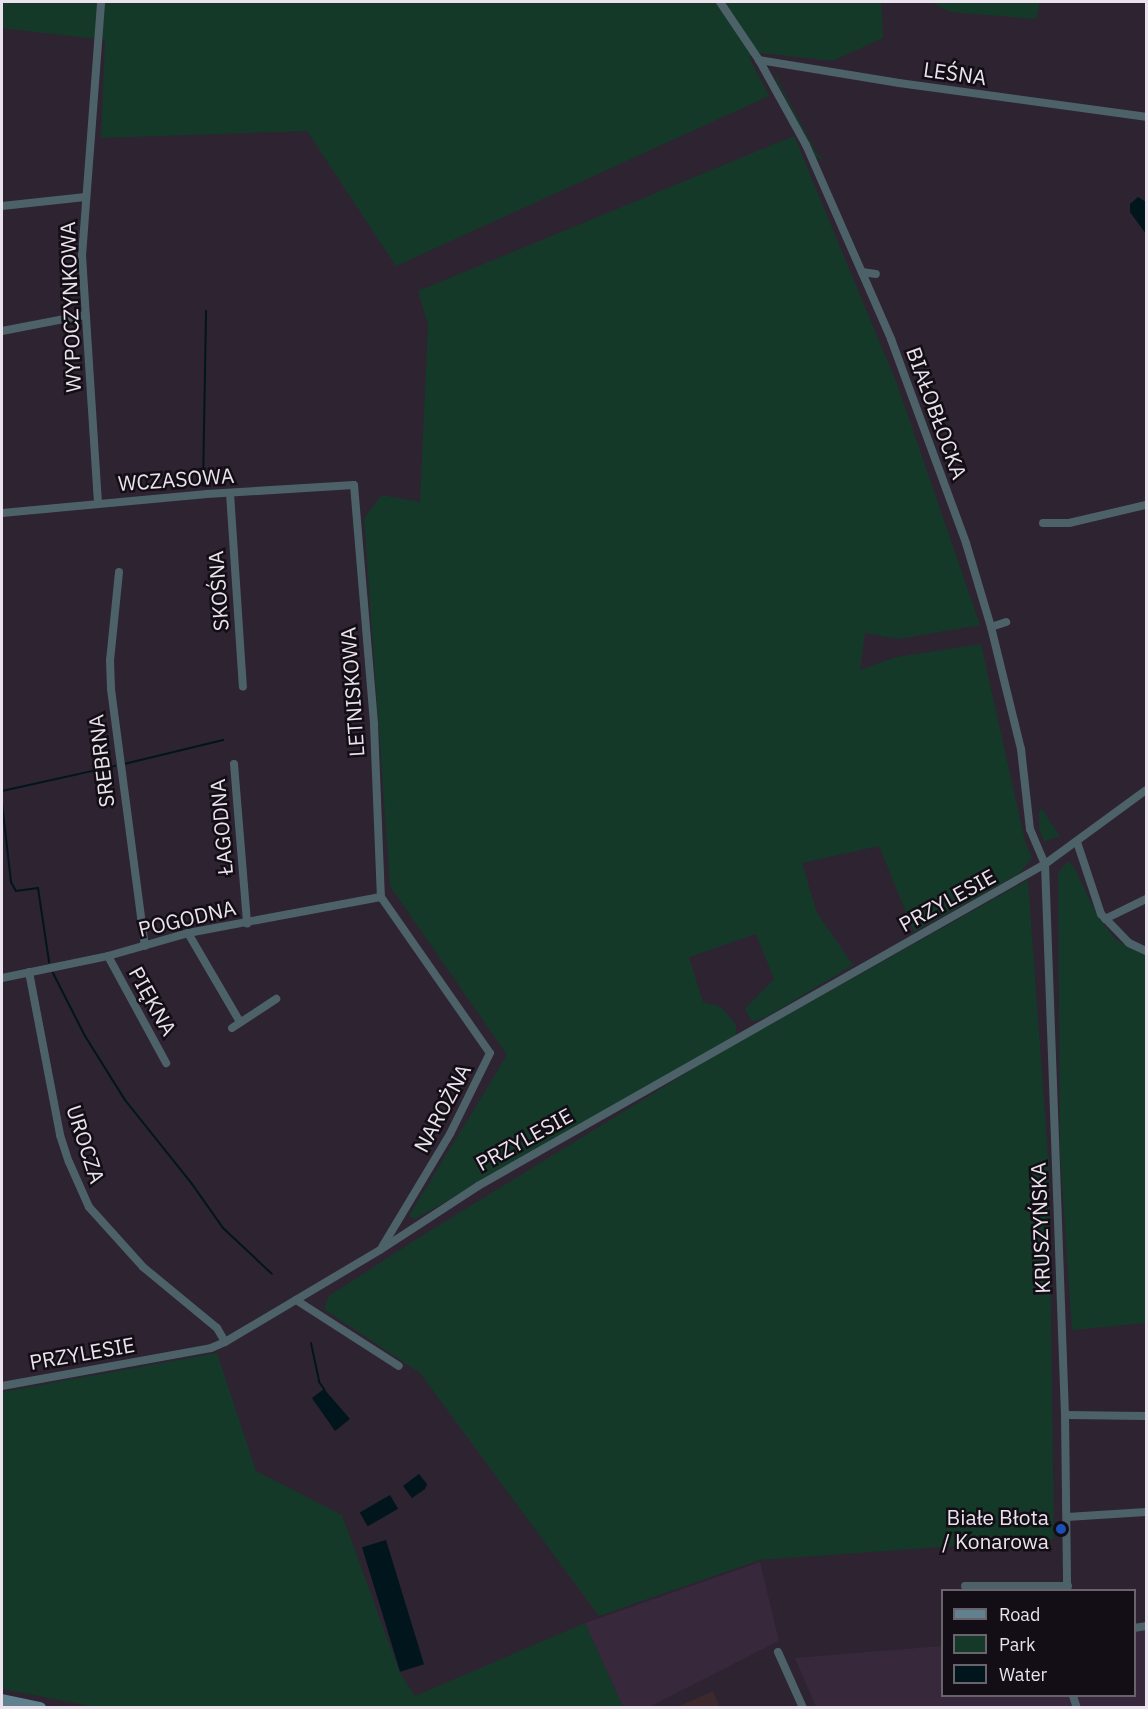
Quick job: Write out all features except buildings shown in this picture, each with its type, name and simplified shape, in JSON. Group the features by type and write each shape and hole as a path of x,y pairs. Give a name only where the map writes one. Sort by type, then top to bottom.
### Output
{"street":[{"name":"WYPOCZYNKOWA","path":"98,503 82,256 101,2"},
{"name":"BIAŁOBŁOCKA","path":"720,2 759,60 817,166 914,399 966,543 991,627 1021,749 1031,835 1046,864"},
{"name":"LEŚNA","path":"759,60 899,83 1146,117"},
{"path":"817,166 829,167"},
{"path":"2,206 86,197"},
{"path":"862,272 876,274"},
{"path":"2,332 85,315"},
{"path":"914,399 924,395"},
{"name":"WCZASOWA","path":"2,513 98,503 354,485"},
{"name":"LETNISKOWA","path":"354,485 374,725 381,897"},
{"name":"SKOŚNA","path":"230,493 243,687"},
{"path":"1043,523 1069,523 1146,505"},
{"name":"SREBRNA","path":"120,572 110,660 111,689 145,946"},
{"path":"991,627 1006,622"},
{"name":"ŁAGODNA","path":"234,764 247,923"},
{"name":"PRZYLESIE","path":"2,1386 211,1348 225,1342 380,1250 477,1186 1046,864 1146,790"},
{"path":"1077,842 1101,914 1129,943 1146,951"},
{"name":"KRUSZYŃSKA","path":"1046,864 1065,1415 1067,1588"},
{"name":"POGODNA","path":"2,978 108,956 188,933 381,897"},
{"name":"NAROŻNA","path":"380,1250 450,1134 490,1053 381,897"},
{"path":"1105,920 1146,899"},
{"path":"188,933 240,1022"},
{"name":"PIĘKNA","path":"108,956 166,1063"},
{"name":"UROCZA","path":"29,972 60,1135 89,1207 143,1267 217,1328 225,1342"},
{"path":"232,1029 276,999"},
{"path":"296,1300 399,1366"},
{"path":"1065,1415 1146,1416"},
{"path":"1067,1517 1146,1512"},
{"path":"965,1586 1067,1588"},
{"path":"778,1652 803,1707"},
{"path":"2,1700 40,1707"}],"shaded area":[{"path":"760,1562 779,1641 649,1707 623,1707 585,1623"},
{"path":"1146,1622 1146,1707 816,1707 795,1658 941,1646 941,1697 1136,1697 1136,1623"},
{"path":"713,1691 720,1707 677,1707"}],"green space":[{"path":"2,2 881,2 883,38 832,61 761,53 749,57 769,96 396,266 307,131 101,138 105,40 2,28"},
{"path":"931,2 1040,2 1036,19 950,12"},
{"path":"777,70 778,80 816,152 825,161 816,157 776,80"},
{"path":"794,136 897,384 980,625 898,639 865,633 860,670 896,657 981,644 1025,841 1032,858 1019,874 914,932 879,846 802,863 817,913 853,965 768,1016 752,1022 745,1009 774,979 756,934 689,957 703,1002 721,1007 736,1025 736,1035 702,1063 1028,880 1048,1156 1060,1153 1049,1157 1054,1539 760,1560 599,1616 420,1373 324,1309 329,1296 420,1237 701,1064 698,1059 415,1219 409,1216 507,1055 390,886 364,518 382,495 420,502 428,325 418,291"},
{"path":"1042,809 1060,836 1045,841 1047,849 1039,828 1039,812"},
{"path":"1068,861 1074,867 1097,915 1116,940 1146,954 1146,1323 1072,1330 1060,1153 1058,873"},
{"path":"217,1353 256,1471 342,1515 400,1673 415,1696 585,1623 623,1707 101,1708 2,1689 2,1392"}],"water":[{"path":"1138,197 1146,202 1146,234 1130,212 1130,204"},
{"path":"324,1389 350,1419 335,1431 312,1398"},
{"path":"419,1474 427,1484 425,1489 412,1498 403,1486"},
{"path":"390,1495 398,1509 368,1526 360,1512"},
{"path":"386,1540 424,1664 400,1672 362,1547"}],"waterway":[{"path":"203,486 206,311"},
{"path":"124,764 223,740"},
{"path":"2,791 115,766"},
{"path":"2,803 11,882 16,891 38,888 49,962"},
{"path":"53,973 85,1036 125,1100 192,1184 223,1228 272,1274"},
{"path":"311,1343 319,1382 324,1389"}],"place":[{"name":"Białe Błota / Konarowa","path":"1061,1529"}]}
